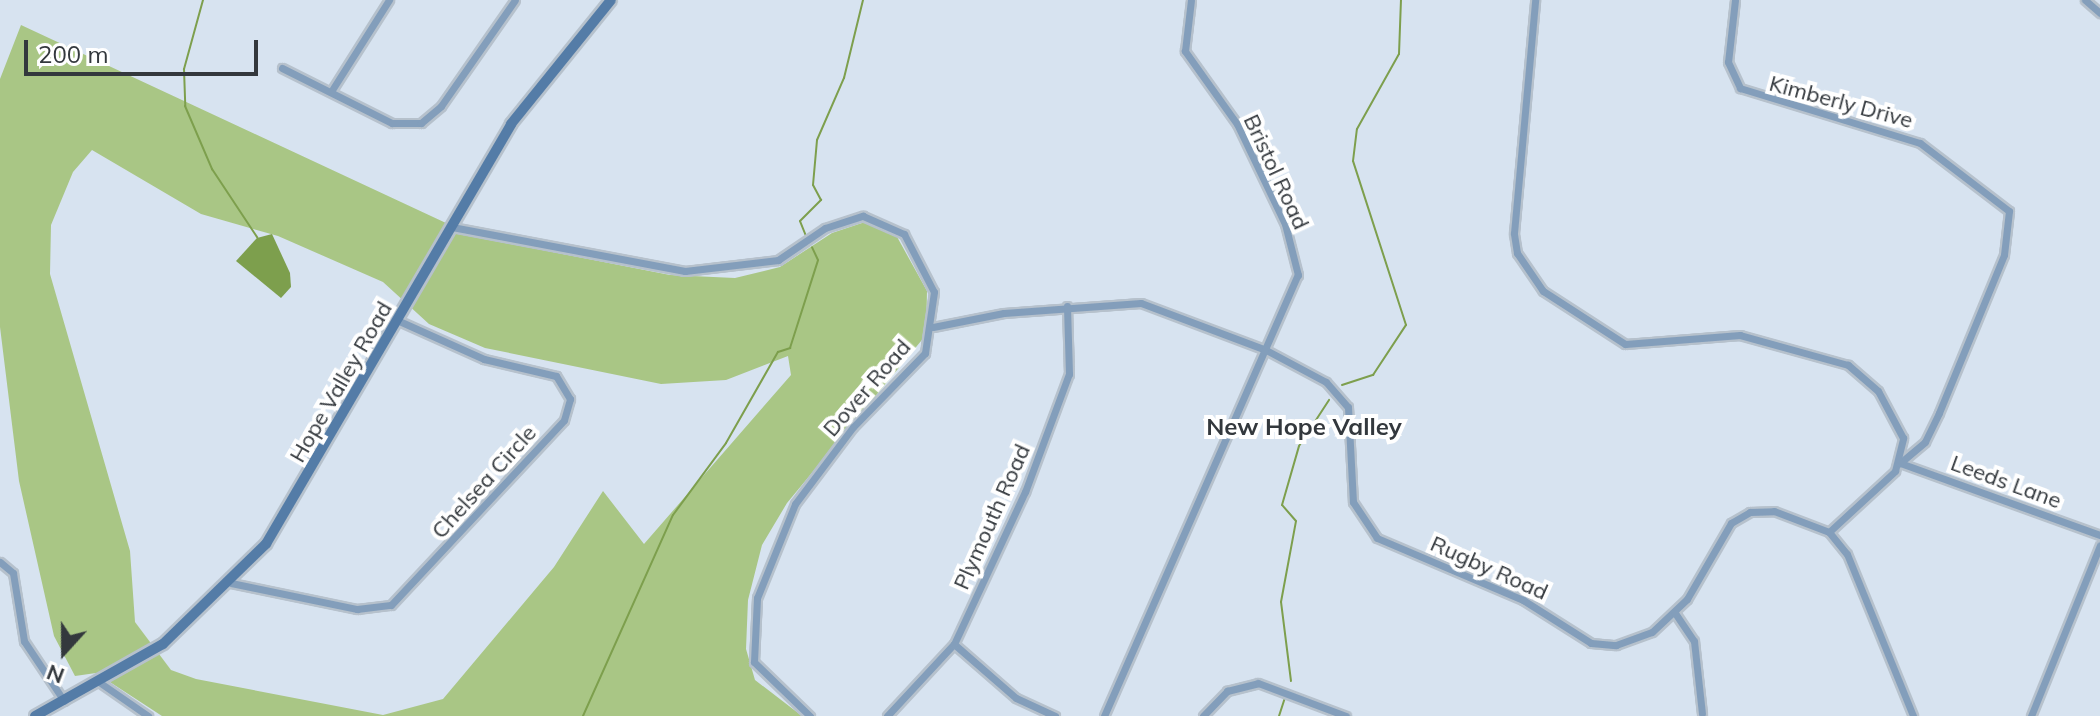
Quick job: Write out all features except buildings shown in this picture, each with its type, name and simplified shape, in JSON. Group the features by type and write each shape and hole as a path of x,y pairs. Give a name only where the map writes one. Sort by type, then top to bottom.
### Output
{"main road":[{"name":"Hope Valley Road","path":"35,716 163,644 231,583 304,488 528,96 611,0"}],"street":[{"path":"332,90 389,0"},
{"path":"282,68 332,90 392,123 421,123 441,106 515,0"},
{"name":"Bristol Road","path":"1104,716 1298,275 1295,261 1237,124 1185,51 1191,0"},
{"path":"1535,0 1514,233 1529,275 1583,322 1625,344 1740,335 1848,365 1871,382 1899,426 1900,463 1829,532 1847,554 1913,716"},
{"name":"Kimberly Drive","path":"1735,0 1728,62 1740,88 1920,143 2009,211 2004,255 1939,413 1925,442 1900,463"},
{"path":"2085,0 2100,13"},
{"name":"Dover Road","path":"452,227 655,268 720,270 778,260 825,228 872,216 899,228 927,268 933,327 917,365 860,419 784,522 761,583 754,662 810,716"},
{"name":"Rugby Road","path":"933,327 1067,306 1155,305 1266,350 1326,382 1348,407 1353,502 1377,538 1523,600 1599,645 1636,641 1675,613 1725,529 1744,515 1784,513 1829,532"},
{"name":"Plymouth Road","path":"887,716 954,644 1063,395 1070,365 1067,306"},
{"name":"Chelsea Circle","path":"231,583 357,609 391,605 564,420 570,399 556,376 484,359 399,321"},
{"name":"Leeds Lane","path":"1900,463 2100,535"},
{"path":"2031,716 2100,545"},
{"path":"0,562 13,573 24,641 64,701"},
{"path":"1675,613 1694,641 1702,714"},
{"path":"954,644 1016,698 1055,716"},
{"path":"99,682 148,716"},
{"path":"1203,716 1227,691 1258,683 1346,716"}],"shaded area":[{"path":"21,25 476,237 670,275 735,278 780,267 832,233 865,222 896,235 927,291 926,335 787,503 762,545 748,600 746,649 755,680 802,716 162,716 96,673 75,676 54,636 19,481 0,327 0,79","holes":["92,150 201,214 278,236 383,282 429,324 485,348 661,384 726,380 788,356 791,375 644,544 603,491 554,567 443,699 383,715 196,679 171,670 135,622 130,551 50,274 51,225 73,172"]},
{"path":"272,234 290,273 291,287 281,298 236,261 257,238"}],"waterway":[{"path":"203,0 184,69 185,106 212,169 257,237"},
{"path":"806,236 800,221 821,200 813,185 817,140 844,78 863,0"},
{"path":"1342,385 1373,375 1406,325 1353,161 1357,129 1399,54 1401,0"},
{"path":"583,716 673,515 726,443 778,352 790,348 818,260 812,247"},
{"path":"1291,681 1281,602 1296,521 1282,505 1299,446 1329,400"},
{"path":"1279,716 1285,697"}],"district":[{"name":"New Hope Valley","path":"1304,427"}]}
